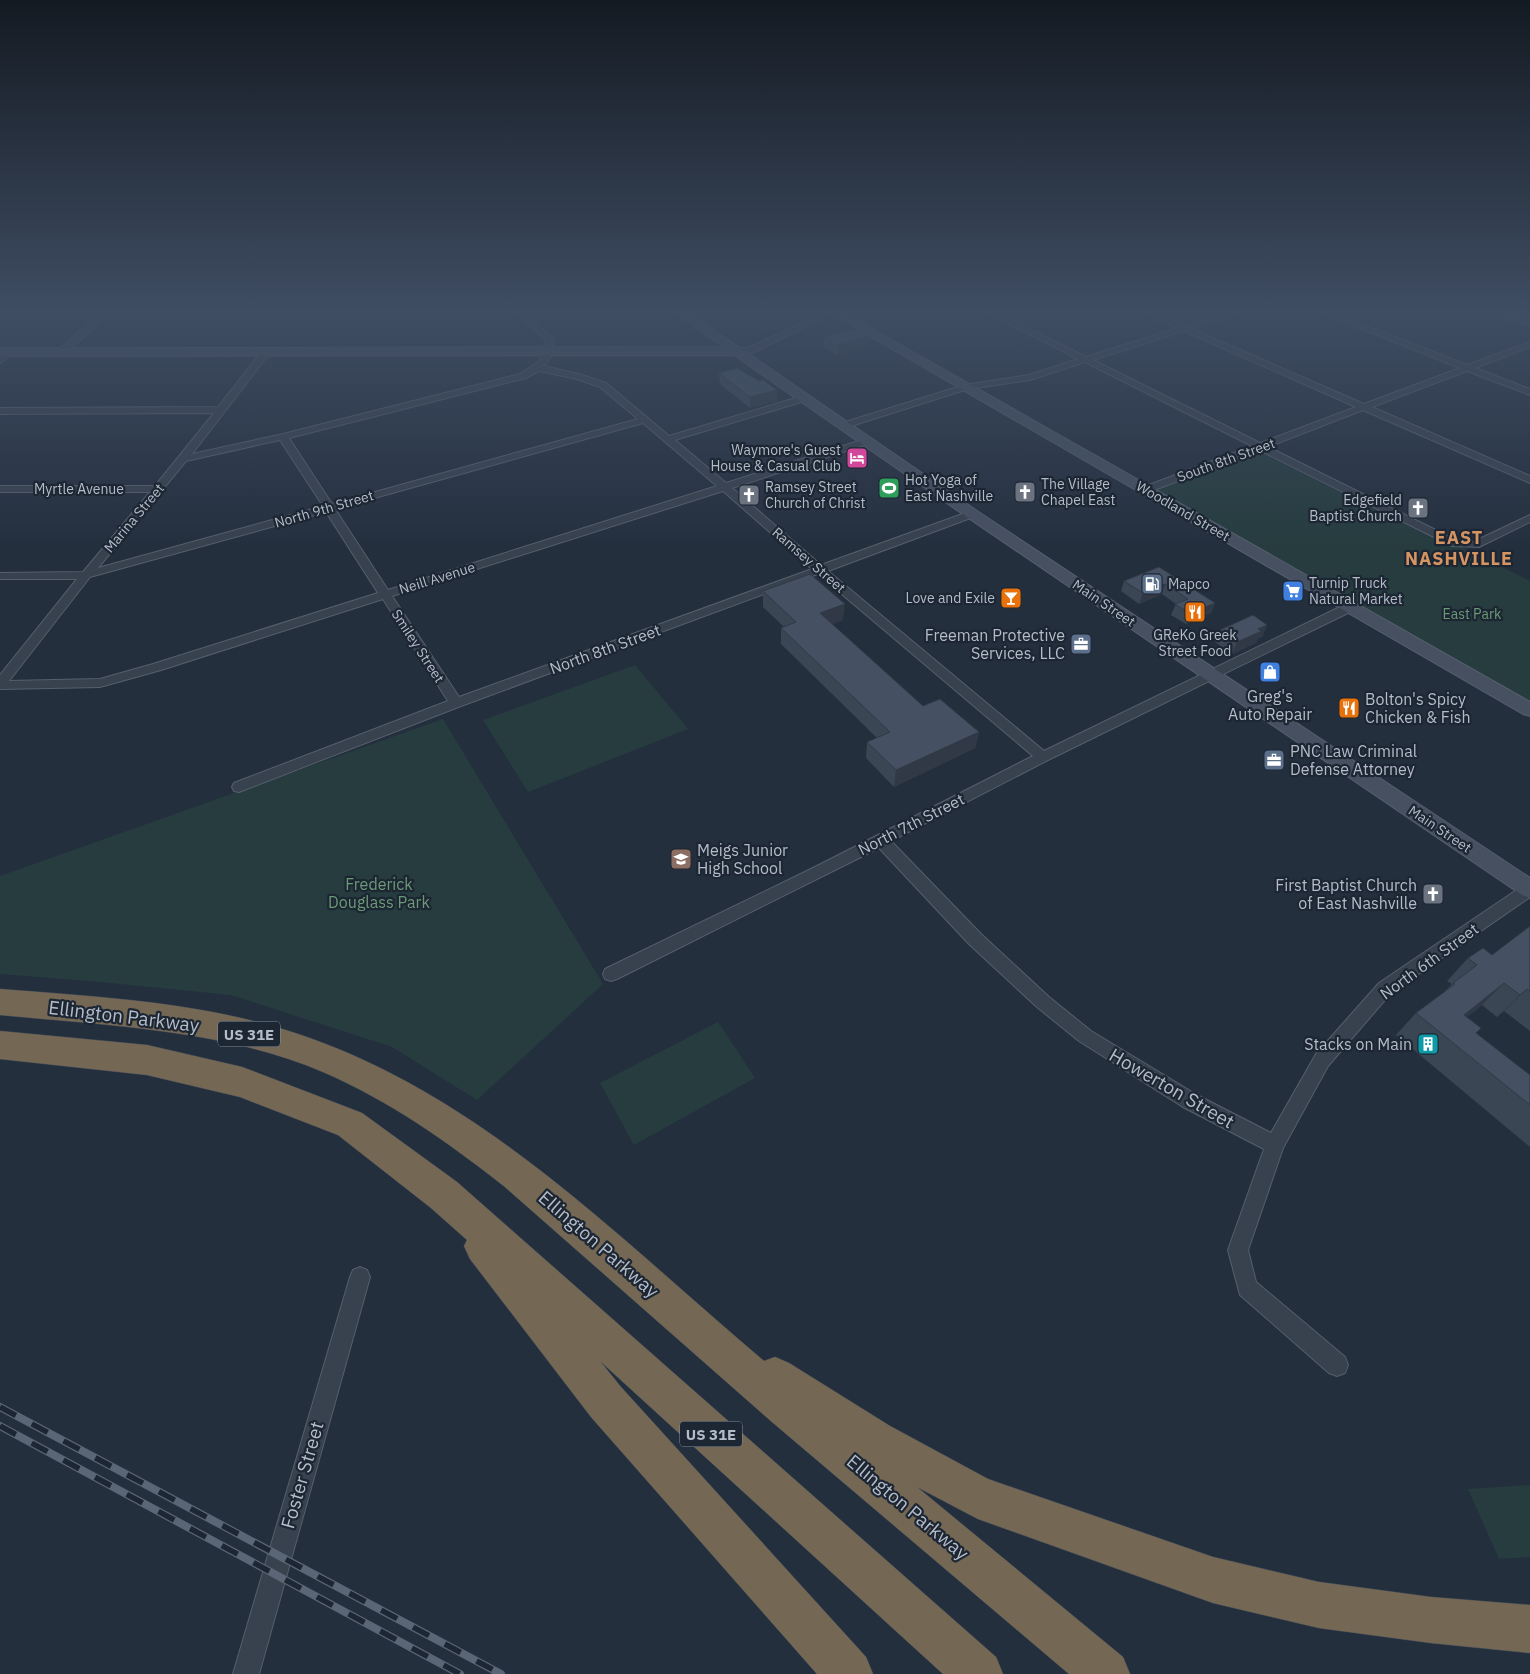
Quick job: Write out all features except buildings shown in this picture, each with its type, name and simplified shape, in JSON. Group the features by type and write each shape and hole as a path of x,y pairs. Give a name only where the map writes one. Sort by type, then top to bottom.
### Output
{"highway":[{"name":"Ellington Parkway","path":"0,1002 170,1018 258,1036 332,1061 367,1077 446,1120 540,1192 682,1318 1106,1674"},
{"name":"US 31E","path":"0,1045 147,1060 242,1082 350,1124 444,1195 979,1674"},
{"path":"444,1195 606,1402 849,1674"},
{"path":"682,1318 875,1441 978,1497 1213,1580 1319,1605 1431,1620 1530,1629"}],"street":[{"name":"Marina Street","path":"0,685 86,576 183,459 235,391"},
{"path":"183,459 283,437 464,391"},
{"name":"Ramsey Street","path":"610,391 1043,757"},
{"name":"Main Street","path":"796,391 972,514 1530,889"},
{"path":"846,425 954,391"},
{"name":"Woodland Street","path":"974,391 1530,710"},
{"path":"1149,391 1456,544 1475,545 1530,518"},
{"path":"1327,391 1530,480"},
{"name":"South 8th Street","path":"1145,490 1406,391"},
{"path":"668,439 806,398"},
{"path":"0,411 220,410"},
{"name":"North 9th Street","path":"0,576 86,576 645,420"},
{"name":"Smiley Street","path":"283,437 456,703"},
{"name":"Neill Avenue","path":"0,685 100,683 157,668 384,594 726,488 868,441"},
{"name":"Myrtle Avenue","path":"0,489 158,489"},
{"name":"North 8th Street","path":"239,787 456,703 972,514"},
{"name":"North 7th Street","path":"611,974 820,871 1043,757 1350,607"},
{"name":"Howerton Street","path":"880,839 975,939 1043,1002 1085,1036 1190,1101 1275,1145"},
{"name":"North 6th Street","path":"1275,1145 1322,1060 1385,988 1530,889"},
{"path":"1275,1145 1238,1250 1247,1288 1337,1365"},
{"name":"Foster Street","path":"246,1674 360,1276"}],"green space":[{"name":"East Park","path":"1262,447 1530,581 1530,711 1145,490"},
{"path":"635,665 688,729 528,792 483,720"},
{"name":"Frederick Douglass Park","path":"443,719 603,984 477,1100 392,1047 231,995 0,974 0,876"},
{"path":"718,1022 755,1078 634,1145 600,1083"},
{"path":"1530,1485 1530,1557 1499,1559 1468,1489"}],"railway":[{"path":"0,1407 501,1674"},
{"path":"0,1426 460,1674"}],"place":[{"name":"Waymore's Guest House & Casual Club","path":"857,458"},
{"name":"Hot Yoga of East Nashville","path":"889,488"},
{"name":"The Village Chapel East","path":"1025,492"},
{"name":"Ramsey Street Church of Christ","path":"749,495"},
{"name":"Edgefield Baptist Church","path":"1418,508"},
{"name":"Mapco","path":"1152,584"},
{"name":"Turnip Truck Natural Market","path":"1293,591"},
{"name":"Love and Exile","path":"1011,598"},
{"name":"GReKo Greek Street Food","path":"1195,612"},
{"name":"Freeman Protective Services, LLC","path":"1081,644"},
{"name":"Greg's Auto Repair","path":"1270,672"},
{"name":"Bolton's Spicy Chicken & Fish","path":"1349,708"},
{"name":"PNC Law Criminal Defense Attorney","path":"1274,760"},
{"name":"Meigs Junior High School","path":"681,859"},
{"name":"First Baptist Church of East Nashville","path":"1433,894"},
{"name":"Stacks on Main","path":"1428,1044"}],"district":[{"name":"EAST NASHVILLE","path":"1459,547"}]}
